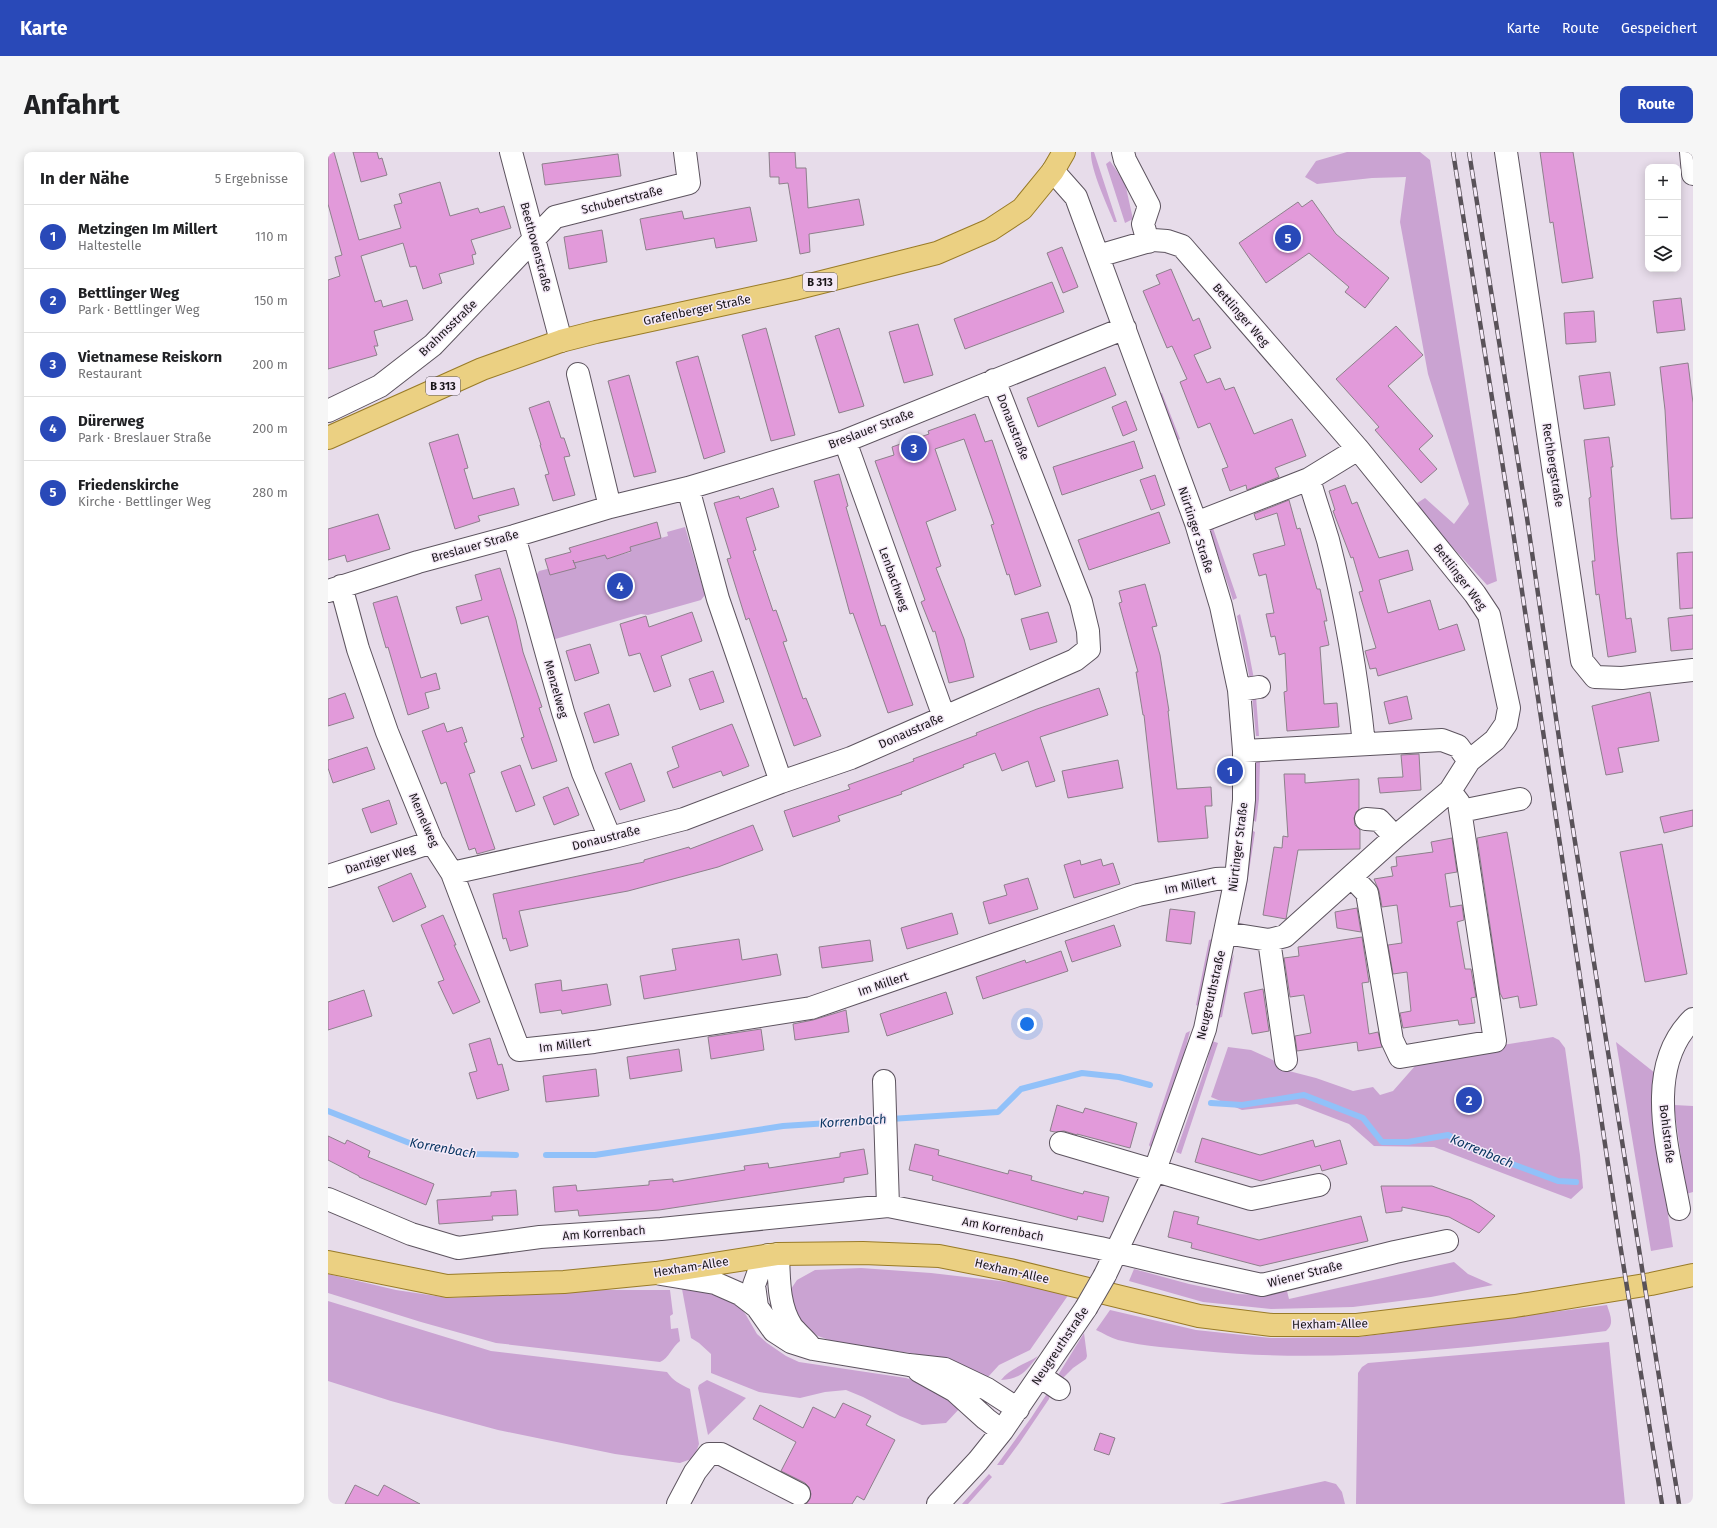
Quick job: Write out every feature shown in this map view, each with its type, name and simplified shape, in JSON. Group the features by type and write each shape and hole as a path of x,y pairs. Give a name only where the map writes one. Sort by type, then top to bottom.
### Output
{"main road":[{"name":"B 313","path":"1053,171 1064,152"},
{"name":"Grafenberger Straße","path":"328,438 482,369 562,341 608,329 794,289 937,253 990,230 1022,209 1053,171"},
{"name":"Hexham-Allee","path":"328,1262 447,1286 564,1282 656,1273 774,1254 863,1253 939,1256 1010,1270 1199,1316 1272,1325 1365,1324 1515,1306 1651,1284 1693,1275"}],"street":[{"name":"Beethovenstraße","path":"511,152 562,341"},
{"name":"Schubertstraße","path":"534,241 555,217 689,183 685,152"},
{"path":"1123,152 1125,160 1150,206 1143,224 1148,242"},
{"name":"Rechbergstraße","path":"1506,152 1582,661 1595,677 1622,678 1693,670"},
{"path":"1691,152 1693,174"},
{"name":"Nürtinger Straße","path":"1053,171 1076,197 1196,524 1221,606 1249,689 1244,751 1244,800 1236,878 1225,933"},
{"name":"Bettlinger Weg","path":"1098,256 1153,240 1167,241 1182,246 1358,449 1474,594 1488,615 1509,708 1506,724 1495,740 1469,761 1450,791 1395,836 1352,877 1285,936 1269,940 1225,933"},
{"name":"Brahmsstraße","path":"328,411 380,386 433,345 534,241"},
{"name":"Breslauer Straße","path":"335,588 418,562 514,536 610,507 688,488 845,442 994,380 1125,328"},
{"path":"578,374 610,507"},
{"name":"Donaustraße","path":"452,873 610,838 684,819 851,758 1075,660 1089,649 1088,631 1081,602 994,380"},
{"name":"Lenbachweg","path":"845,442 944,717"},
{"path":"1196,524 1309,479 1358,449"},
{"path":"1309,479 1328,540 1339,590 1360,699 1364,744"},
{"path":"688,488 718,599 782,782"},
{"name":"Menzelweg","path":"514,536 563,712 583,773 610,838"},
{"name":"Memelweg","path":"335,588 387,732 432,842 452,873 519,1050"},
{"path":"1244,751 1442,740 1458,746 1469,761"},
{"path":"1352,877 1367,893 1392,1040 1400,1057 1495,1042 1461,811 1459,803 1450,791"},
{"path":"1461,811 1520,799"},
{"path":"1366,819 1379,820 1395,836"},
{"name":"Danziger Weg","path":"328,876 432,842"},
{"name":"Im Millert","path":"519,1050 594,1042 811,1008 1138,895 1216,879 1236,878"},
{"name":"Neugreuthstraße","path":"938,1504 978,1461 1018,1409 1086,1308 1117,1252 1155,1170 1205,1029 1225,933"},
{"path":"1269,940 1286,1060"},
{"name":"Bohlstraße","path":"1679,1209 1664,1122 1663,1083 1671,1054 1683,1029 1693,1019"},
{"path":"884,1081 888,1206"},
{"path":"1061,1143 1251,1199 1319,1185"},
{"name":"Am Korrenbach","path":"328,1199 411,1234 458,1248 540,1237 661,1229 888,1206 1117,1252"},
{"name":"Wiener Straße","path":"1117,1252 1262,1285 1394,1252 1447,1241"},
{"path":"757,1307 754,1285 758,1271 774,1254"},
{"path":"774,1254 784,1312 792,1327 813,1349"},
{"path":"656,1273 715,1283 740,1294 757,1307 764,1319 774,1331 791,1342 813,1349 909,1365 945,1369 987,1389 1018,1409"},
{"path":"909,1365 955,1391 986,1419 1002,1431"},
{"path":"1040,1376 1059,1388"},
{"path":"678,1504 695,1472 709,1454 721,1454 799,1494"}],"shaded area":[{"path":"1091,152 1094,152 1117,222 1114,222 1100,187 1093,168"},
{"path":"1347,152 1420,152 1430,160 1497,581 1487,585 1414,505 1425,498 1454,524 1469,504 1428,374 1400,222 1406,177 1372,178 1317,184 1305,177 1316,161"},
{"path":"1110,161 1125,183 1133,219 1125,223 1106,164"},
{"path":"1162,393 1180,439 1177,441 1159,394"},
{"path":"685,527 705,595 701,600 648,615 641,614 552,640 536,576 539,571 605,555 607,558 631,552 630,547 668,536 667,532"},
{"path":"1209,528 1213,528 1237,598 1233,600"},
{"path":"1240,614 1254,679 1250,680 1237,616"},
{"path":"1252,695 1256,696 1259,736 1256,736"},
{"path":"1256,761 1260,761 1259,799 1256,822 1253,820"},
{"path":"1251,830 1255,832 1246,891 1243,890"},
{"path":"1212,939 1198,1006 1196,1005 1209,940"},
{"path":"1234,954 1222,1017 1218,1018 1231,961"},
{"path":"1190,1031 1181,1066 1151,1148 1149,1145 1186,1033"},
{"path":"1553,1037 1559,1040 1565,1048 1580,1155 1583,1188 1571,1199 1434,1147 1374,1146 1349,1124 1297,1104 1242,1110 1211,1097 1228,1047 1251,1050 1273,1060 1281,1069 1316,1078 1353,1091 1373,1087 1380,1095 1393,1091 1422,1058"},
{"path":"1212,1041 1218,1043 1181,1154 1176,1152 1206,1066"},
{"path":"1616,1042 1655,1073 1654,1123 1673,1247 1651,1251"},
{"path":"1674,1105 1693,1106 1693,1192 1686,1194"},
{"path":"1454,1262 1468,1274 1493,1285 1431,1297 1353,1307 1271,1309 1203,1302 1129,1281 1134,1269 1189,1284 1238,1294 1259,1295 1286,1287 1289,1299"},
{"path":"861,1268 931,1273 1009,1282 1069,1294 1030,1350 999,1365 988,1377 948,1361 911,1353 843,1345 818,1336 798,1323 789,1292 797,1280 815,1270"},
{"path":"328,1274 396,1290 449,1298 595,1290 670,1290 673,1314 670,1316 671,1329 678,1328 680,1341 666,1358 660,1362 496,1343 421,1322 328,1293"},
{"path":"682,1289 705,1289 737,1303 757,1334 786,1356 799,1362 906,1378 931,1386 960,1408 946,1423 922,1425 846,1390 825,1392 800,1398 759,1392 711,1373 711,1354 691,1338"},
{"path":"328,1301 491,1351 667,1372 674,1380 690,1389 699,1444 694,1458 680,1463 615,1454 498,1430 391,1401 328,1381"},
{"path":"1607,1305 1611,1322 1606,1331 1455,1348 1354,1355 1253,1355 1171,1348 1118,1340 1096,1330 1110,1310 1196,1330 1271,1338 1358,1337"},
{"path":"1084,1333 1087,1356 1086,1359 1073,1368 1061,1380 1055,1380"},
{"path":"1609,1342 1625,1504 1356,1504 1358,1373 1362,1367 1368,1363"},
{"path":"1038,1356 1030,1366 1018,1376 1001,1380 1013,1369"},
{"path":"707,1380 746,1398 708,1435 698,1388 699,1385"},
{"path":"1048,1392 1050,1395 1049,1399 1020,1442 1003,1465 997,1465 1031,1418"},
{"path":"989,1474 992,1477 968,1504 962,1504"},
{"path":"1325,1481 1336,1484 1342,1492 1345,1504 1219,1504"}],"building":[{"path":"328,152 334,152 359,240 401,228 394,205 402,203 399,194 440,182 450,216 478,208 480,213 504,206 511,228 471,240 476,254 472,255 474,264 439,274 442,283 423,289 416,266 410,267 403,243 361,256 375,302 381,300 383,307 407,300 413,320 374,331 378,346 374,346 377,355 328,369 328,280 340,276 335,257 342,255 328,204"},
{"path":"353,152 377,152 379,159 382,158 387,175 361,182"},
{"path":"769,152 795,152 796,168 806,168 808,208 859,199 864,225 809,234 810,252 800,254 788,183 779,184 779,177 770,177"},
{"path":"1540,152 1573,152 1593,278 1562,283 1553,222 1550,223"},
{"path":"618,154 621,176 545,185 542,164"},
{"path":"1312,200 1336,234 1389,278 1365,308 1345,292 1349,287 1309,253 1266,283 1239,243 1298,202 1302,207"},
{"path":"750,207 757,241 716,248 714,238 646,250 640,219 682,211 684,219"},
{"path":"602,230 607,262 569,269 564,237"},
{"path":"1062,247 1078,287 1063,293 1047,253"},
{"path":"1171,269 1193,321 1199,318 1211,348 1194,355 1207,383 1220,378 1225,390 1234,387 1254,434 1292,419 1306,456 1275,468 1279,477 1247,490 1246,485 1230,491 1222,469 1228,467 1210,423 1198,428 1180,382 1187,379 1172,346 1167,348 1143,291 1160,284 1156,275"},
{"path":"1052,282 1064,312 965,349 954,319"},
{"path":"1681,298 1685,330 1657,333 1653,301"},
{"path":"1594,311 1596,342 1566,344 1564,313"},
{"path":"918,324 933,375 904,383 889,332"},
{"path":"1396,326 1423,355 1388,386 1433,436 1419,449 1437,469 1421,483 1375,430 1379,427 1336,379"},
{"path":"766,328 795,435 771,441 742,335"},
{"path":"839,328 864,406 839,413 815,336"},
{"path":"698,356 725,452 704,459 676,362"},
{"path":"1688,363 1693,403 1693,518 1671,519 1665,410 1660,367"},
{"path":"1105,367 1116,395 1038,427 1027,398"},
{"path":"1610,372 1615,405 1584,409 1579,376"},
{"path":"629,375 656,472 634,477 608,381"},
{"path":"549,401 561,438 564,438 570,456 564,457 575,495 553,501 545,475 549,474 529,408"},
{"path":"1126,401 1137,430 1123,436 1112,407"},
{"path":"975,414 985,442 992,440 1041,586 1015,595 991,525 994,524 964,439 935,449 956,510 926,522 941,566 936,568 964,639 974,677 949,683 935,631 933,632 921,602 925,600 875,461 894,455 892,447 929,434 928,431"},
{"path":"458,434 468,468 464,469 473,499 514,488 519,505 478,516 480,521 455,529 429,443"},
{"path":"1609,437 1613,467 1611,467 1617,536 1626,619 1631,618 1636,652 1608,657 1599,594 1596,595 1592,561 1595,561 1589,498 1591,497 1584,440"},
{"path":"1134,441 1143,468 1062,495 1053,467"},
{"path":"839,474 848,506 846,507 881,626 885,625 913,705 888,713 853,613 850,614 814,481"},
{"path":"1155,475 1165,505 1151,510 1140,480"},
{"path":"1345,485 1352,504 1357,502 1379,558 1408,550 1413,570 1379,580 1388,613 1430,600 1439,630 1457,624 1465,650 1378,676 1376,668 1370,669 1365,651 1376,648 1359,592 1363,591 1353,557 1351,558 1333,511 1335,510 1329,491"},
{"path":"773,488 779,507 746,518 756,550 753,551 773,611 776,610 787,641 783,642 803,699 806,698 821,736 794,746 749,618 746,620 727,559 731,558 714,503 739,496 740,499"},
{"path":"1289,500 1297,529 1300,528 1317,589 1320,589 1327,621 1324,621 1329,645 1320,647 1324,704 1337,703 1339,727 1287,731 1284,692 1287,691 1285,653 1279,655 1275,636 1271,637 1266,614 1274,613 1266,574 1259,576 1253,554 1285,545 1277,513 1256,520 1254,514"},
{"path":"1159,512 1170,543 1089,570 1078,540"},
{"path":"378,514 390,549 347,562 345,555 328,560 328,529"},
{"path":"657,522 661,538 630,547 631,551 607,559 605,555 574,563 576,568 550,575 545,559 571,552 569,548"},
{"path":"1693,552 1693,608 1680,609 1677,553"},
{"path":"500,568 516,620 523,652 542,707 539,708 557,761 532,769 521,738 524,737 488,616 461,624 456,607 482,600 475,575"},
{"path":"1145,584 1157,626 1152,627 1160,655 1169,711 1177,789 1211,787 1212,806 1205,806 1208,838 1158,842 1144,715 1136,672 1138,672 1119,603 1122,602 1119,591"},
{"path":"397,596 421,678 436,673 440,689 425,693 429,708 408,715 373,603"},
{"path":"692,612 702,641 661,656 671,686 654,692 640,653 629,656 620,624 646,616 649,627"},
{"path":"1048,612 1057,642 1030,650 1021,619"},
{"path":"1693,615 1693,649 1671,651 1668,618"},
{"path":"590,644 599,673 575,681 566,651"},
{"path":"713,671 724,702 700,710 689,679"},
{"path":"1099,688 1108,715 1040,737 1055,781 1036,787 1028,761 1002,771 995,753 901,792 902,794 838,816 840,821 793,837 784,811 850,789 848,785 914,761 913,759 977,735 976,733 1037,709"},
{"path":"1650,692 1659,741 1618,748 1623,772 1606,775 1592,706"},
{"path":"345,693 354,718 328,726 328,699"},
{"path":"1407,696 1412,719 1389,724 1384,702"},
{"path":"609,704 619,735 594,743 584,713"},
{"path":"444,723 447,732 462,727 467,742 464,743 475,772 469,774 495,849 477,854 475,848 469,850 446,782 441,784 422,731"},
{"path":"732,724 749,766 723,776 721,771 673,788 667,772 679,767 672,747"},
{"path":"367,747 375,769 333,783 328,768 328,760"},
{"path":"1419,754 1421,790 1380,793 1378,778 1403,777 1401,755"},
{"path":"1118,760 1123,788 1068,798 1062,771"},
{"path":"631,763 645,801 620,810 605,773"},
{"path":"520,765 535,805 516,812 501,772"},
{"path":"1284,774 1305,774 1305,783 1359,779 1359,809 1354,818 1355,825 1360,830 1360,849 1298,850 1286,919 1263,915 1274,847 1282,848 1283,836 1288,837"},
{"path":"568,787 579,815 554,825 543,797"},
{"path":"389,800 397,824 371,833 362,809"},
{"path":"1693,810 1693,826 1664,833 1660,817"},
{"path":"753,825 763,850 718,867 628,891 519,911 528,946 510,951 506,938 503,939 493,894 644,862 644,860 689,847 690,849"},
{"path":"1507,832 1537,1005 1520,1008 1518,996 1503,999 1500,993 1477,838"},
{"path":"1452,838 1457,872 1445,874 1450,907 1462,905 1464,920 1457,922 1465,969 1471,969 1476,997 1471,998 1475,1023 1459,1025 1458,1020 1403,1028 1400,1013 1411,1011 1407,972 1393,974 1388,945 1402,943 1397,905 1382,907 1379,891 1374,879 1393,876 1391,867 1397,866 1396,857 1433,852 1431,842"},
{"path":"1662,844 1687,974 1645,982 1620,852"},
{"path":"1101,859 1103,866 1113,863 1120,884 1074,898 1064,865 1080,860 1081,865"},
{"path":"411,873 426,907 393,922 378,887"},
{"path":"1028,878 1038,909 989,924 983,902 1007,895 1004,885"},
{"path":"1357,908 1361,932 1337,928 1335,912"},
{"path":"1170,909 1195,912 1191,944 1166,941"},
{"path":"952,913 958,934 907,949 901,928"},
{"path":"443,915 456,945 454,945 480,1002 453,1014 438,982 444,980 421,925"},
{"path":"1114,925 1121,946 1072,962 1065,941"},
{"path":"1362,937 1369,982 1362,983 1369,1034 1378,1032 1382,1047 1358,1051 1357,1042 1297,1051 1295,1036 1311,1033 1304,995 1290,997 1284,958 1299,956 1298,947"},
{"path":"739,939 742,960 777,954 781,975 644,999 640,976 676,970 672,949"},
{"path":"870,940 873,961 822,968 819,947"},
{"path":"1061,951 1068,971 983,999 976,977 1025,960 1026,963"},
{"path":"561,980 562,991 607,984 611,1005 562,1014 561,1010 540,1013 535,984"},
{"path":"1263,989 1269,1031 1252,1034 1244,993"},
{"path":"364,990 372,1016 328,1030 328,1002"},
{"path":"946,992 953,1014 887,1036 880,1014"},
{"path":"846,1010 849,1032 795,1040 793,1024 813,1020"},
{"path":"761,1029 764,1050 711,1059 708,1037"},
{"path":"490,1038 498,1065 502,1064 509,1090 477,1099 469,1073 477,1071 469,1044"},
{"path":"679,1049 682,1071 630,1079 627,1057"},
{"path":"596,1069 599,1096 546,1102 543,1076"},
{"path":"1057,1105 1083,1113 1085,1108 1137,1123 1130,1148 1064,1131 1050,1131"},
{"path":"328,1136 345,1144 347,1140 370,1151 368,1157 434,1184 426,1205 359,1177 328,1160"},
{"path":"1202,1138 1260,1155 1313,1140 1315,1147 1340,1140 1347,1164 1322,1171 1320,1165 1261,1181 1195,1162"},
{"path":"915,1144 939,1150 938,1155 1008,1174 1009,1170 1032,1176 1031,1180 1083,1194 1084,1191 1109,1197 1103,1222 1078,1216 1077,1220 932,1180 933,1176 909,1170"},
{"path":"864,1149 868,1174 844,1178 844,1182 659,1210 579,1216 578,1210 555,1212 553,1187 576,1185 577,1191 649,1185 649,1181 673,1179 673,1182 745,1170 744,1166 768,1163 769,1168 840,1157 840,1153"},
{"path":"1381,1186 1432,1186 1471,1200 1495,1216 1479,1233 1449,1217 1402,1207 1402,1211 1386,1213"},
{"path":"516,1190 518,1215 492,1216 493,1220 439,1224 437,1200 491,1196 491,1192"},
{"path":"1174,1211 1199,1217 1197,1224 1259,1240 1361,1216 1368,1241 1260,1266 1191,1248 1192,1243 1168,1237"},
{"path":"843,1403 871,1416 866,1425 895,1440 864,1500 857,1496 852,1504 806,1504 810,1499 811,1494 809,1487 805,1483 781,1471 796,1442 753,1419 760,1405 803,1428 813,1407 835,1418"},
{"path":"1100,1433 1115,1438 1109,1455 1094,1450"},
{"path":"355,1485 378,1496 384,1485 420,1504 345,1504"}],"waterway":[{"name":"Korrenbach","path":"546,1155 595,1155 783,1126 998,1112 1021,1089 1082,1073 1119,1077 1150,1085"},
{"name":"Korrenbach","path":"1211,1103 1242,1105 1304,1095 1363,1118 1382,1142 1408,1142 1448,1135 1480,1152 1558,1181 1576,1182"},
{"name":"Korrenbach","path":"328,1111 412,1144 476,1154 516,1155"}],"railway":[{"path":"1453,152 1511,518 1620,1244 1662,1504"},
{"path":"1469,152 1527,518 1562,759 1679,1504"}],"place":[{"name":"Friedenskirche","path":"1288,238"},
{"name":"Vietnamese Reiskorn","path":"914,448"},
{"name":"Dürerweg","path":"620,586"},
{"name":"Metzingen Im Millert","path":"1230,771"},
{"name":"Bettlinger Weg","path":"1469,1100"}]}
